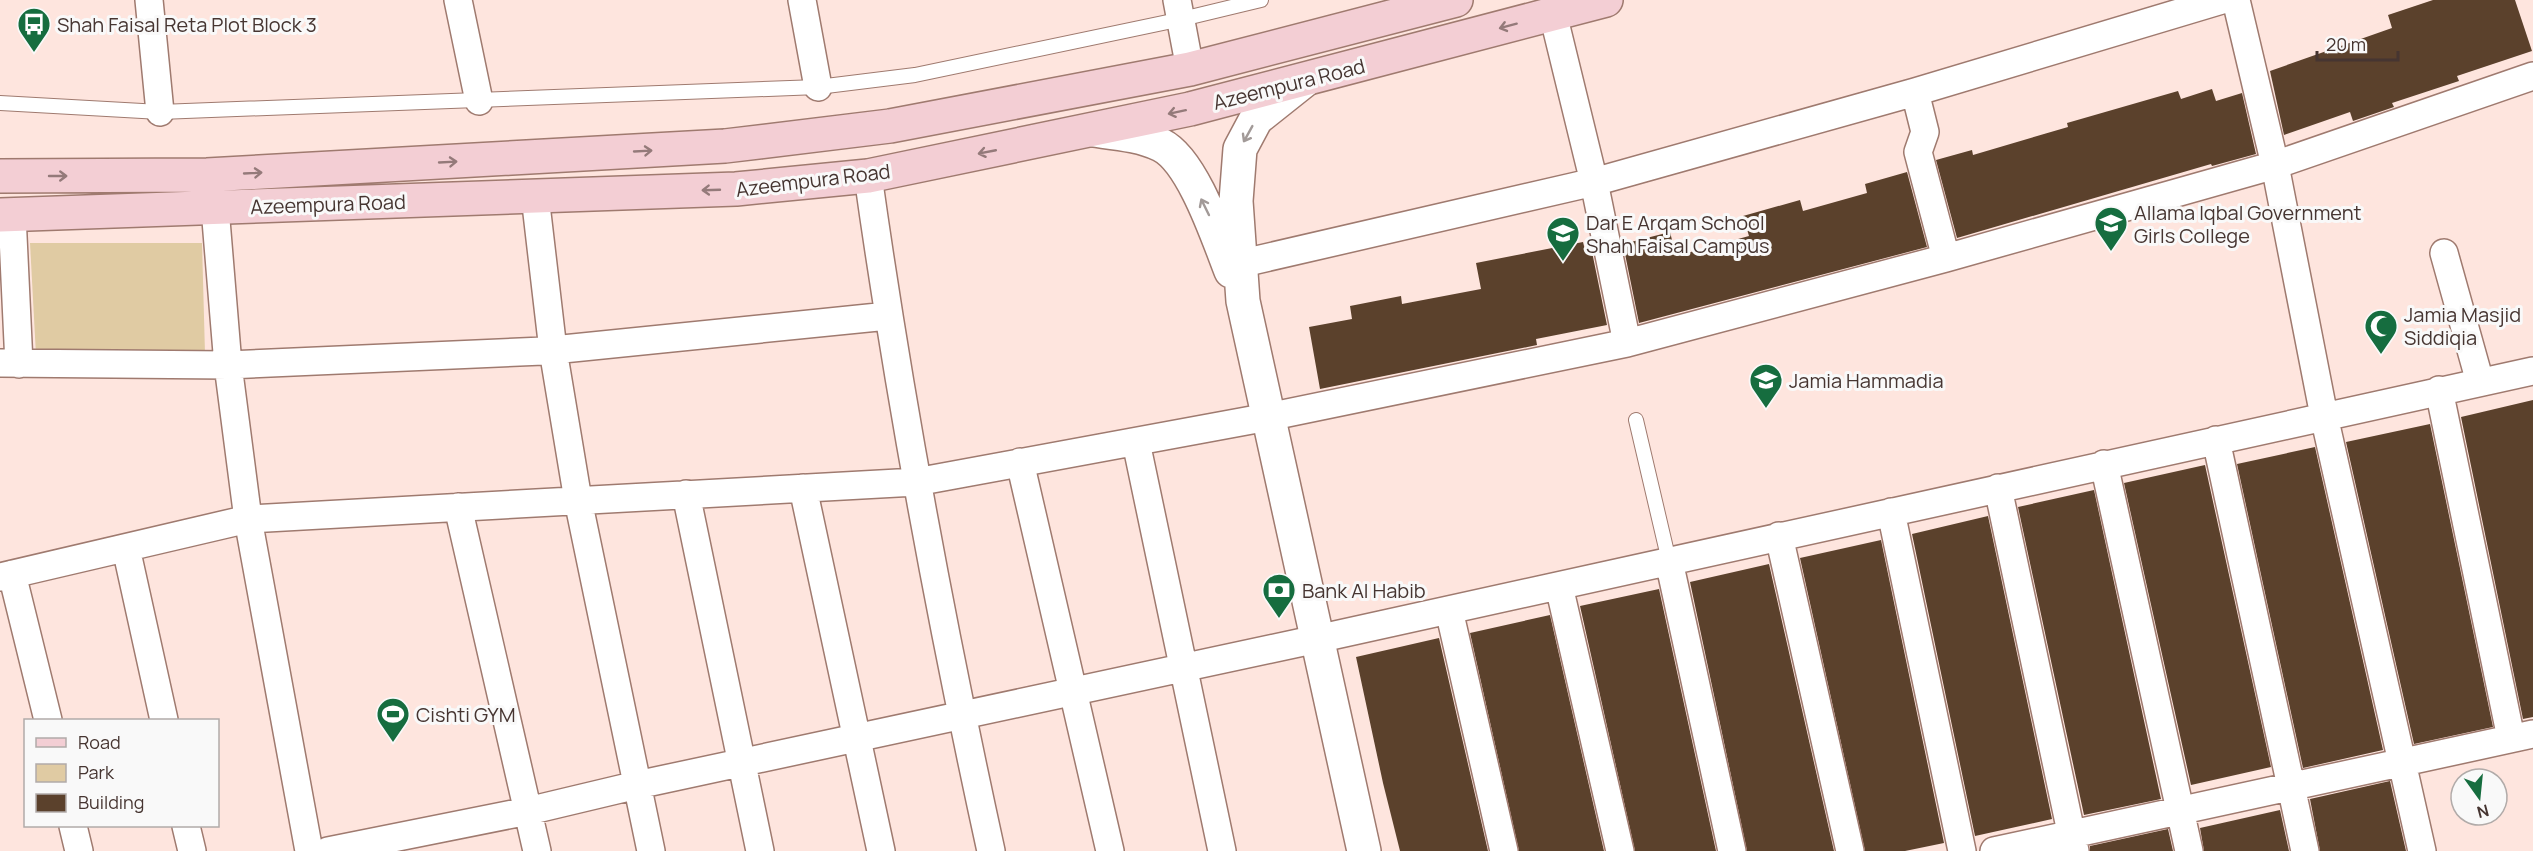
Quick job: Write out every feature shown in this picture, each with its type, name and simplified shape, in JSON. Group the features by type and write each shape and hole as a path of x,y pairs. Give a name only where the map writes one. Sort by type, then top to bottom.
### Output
{"main road":[{"name":"Azeempura Road","path":"0,176 207,175 725,146 890,126 1190,69 1456,0"},
{"name":"Azeempura Road","path":"6,215 736,189 868,176 1093,130 1305,80 1599,1"}],"street":[{"path":"149,0 160,112"},
{"path":"458,0 479,101"},
{"path":"802,0 818,87"},
{"path":"1235,265 1594,182 1915,92 2222,0"},
{"path":"2236,0 2275,165 2324,416 2404,762 2422,851"},
{"path":"1180,10 1190,69"},
{"path":"1553,14 1594,182 1627,343"},
{"path":"48,719 6,575 248,519 915,482 1268,417 1627,343 1946,258 2275,165 2533,76"},
{"path":"1305,80 1256,119 1240,148 1235,265 1364,851"},
{"path":"1915,92 1925,132 1918,152 1946,258"},
{"path":"1093,130 1128,135 1161,145 1181,162 1235,265"},
{"path":"868,176 915,482 991,851"},
{"path":"535,196 554,350 578,500 651,851"},
{"path":"215,208 228,365 248,519 309,851"},
{"path":"6,215 10,364 228,365 554,350 888,316"},
{"path":"2444,253 2480,382"},
{"path":"328,851 418,842 528,811 638,785 1317,639 2533,370"},
{"path":"1994,851 2074,843 2180,811 2522,736 2439,390"},
{"path":"2216,440 2306,851"},
{"path":"1136,442 1222,851"},
{"path":"1020,462 1110,851"},
{"path":"2104,464 2189,851"},
{"path":"803,488 882,851"},
{"path":"1998,488 2074,843"},
{"path":"686,495 760,851"},
{"path":"458,507 537,851"},
{"path":"1891,512 1962,851"},
{"path":"1779,536 1850,851"},
{"path":"126,548 164,719"},
{"path":"1669,561 1732,851"},
{"path":"1559,586 1620,851"},
{"path":"1449,610 1504,851"},
{"path":"73,827 79,851"},
{"path":"186,827 192,851"}],"lane":[{"path":"0,103 160,112 818,87 915,75 1180,10 1261,0"},
{"path":"1635,420 1669,561"}],"green space":[{"path":"30,243 202,243 205,354 36,355"}],"building":[{"path":"2433,0 2515,0 2532,51 2457,76 2459,81 2392,103 2394,107 2353,121 2350,112 2284,135 2270,71 2392,28 2388,15"},
{"path":"2212,89 2216,101 2242,93 2256,154 2212,166 2211,164 1957,238 1936,160 1972,150 1973,155 2068,127 2067,123 2178,91 2181,99"},
{"path":"1907,172 1927,247 1639,323 1623,244 1670,232 1676,256 1749,236 1743,216 1800,200 1803,211 1867,193 1865,184"},
{"path":"1583,242 1586,254 1592,252 1607,325 1536,339 1537,345 1320,389 1309,327 1352,319 1350,306 1401,296 1402,304 1481,289 1476,263"},
{"path":"2533,400 2533,717 2523,719 2461,417"},
{"path":"2430,424 2493,727 2414,744 2346,442"},
{"path":"2315,447 2383,750 2303,768 2237,464"},
{"path":"2205,465 2271,767 2191,785 2124,483"},
{"path":"2094,490 2161,799 2084,815 2018,507"},
{"path":"1988,516 2052,819 1975,836 1912,534"},
{"path":"1881,540 1944,843 1905,851 1865,851 1800,558"},
{"path":"1769,564 1834,851 1747,851 1690,582"},
{"path":"1659,589 1716,851 1635,851 1580,606"},
{"path":"1550,615 1604,851 1519,851 1470,633"},
{"path":"1439,638 1488,851 1400,851 1383,783 1356,657"},
{"path":"2390,781 2406,851 2320,851 2310,799"},
{"path":"2280,810 2289,851 2204,851 2200,828"},
{"path":"2168,829 2173,851 2090,851 2090,846"}],"place":[{"name":"Shah Faisal Reta Plot Block 3","path":"34,53"},
{"name":"Allama Iqbal Government Girls College","path":"2111,252"},
{"name":"Dar E Arqam School Shah Faisal Campus","path":"1563,262"},
{"name":"Jamia Masjid Siddiqia","path":"2381,355"},
{"name":"Jamia Hammadia","path":"1766,409"},
{"name":"Bank Al Habib","path":"1279,619"},
{"name":"Cishti GYM","path":"393,743"}]}
